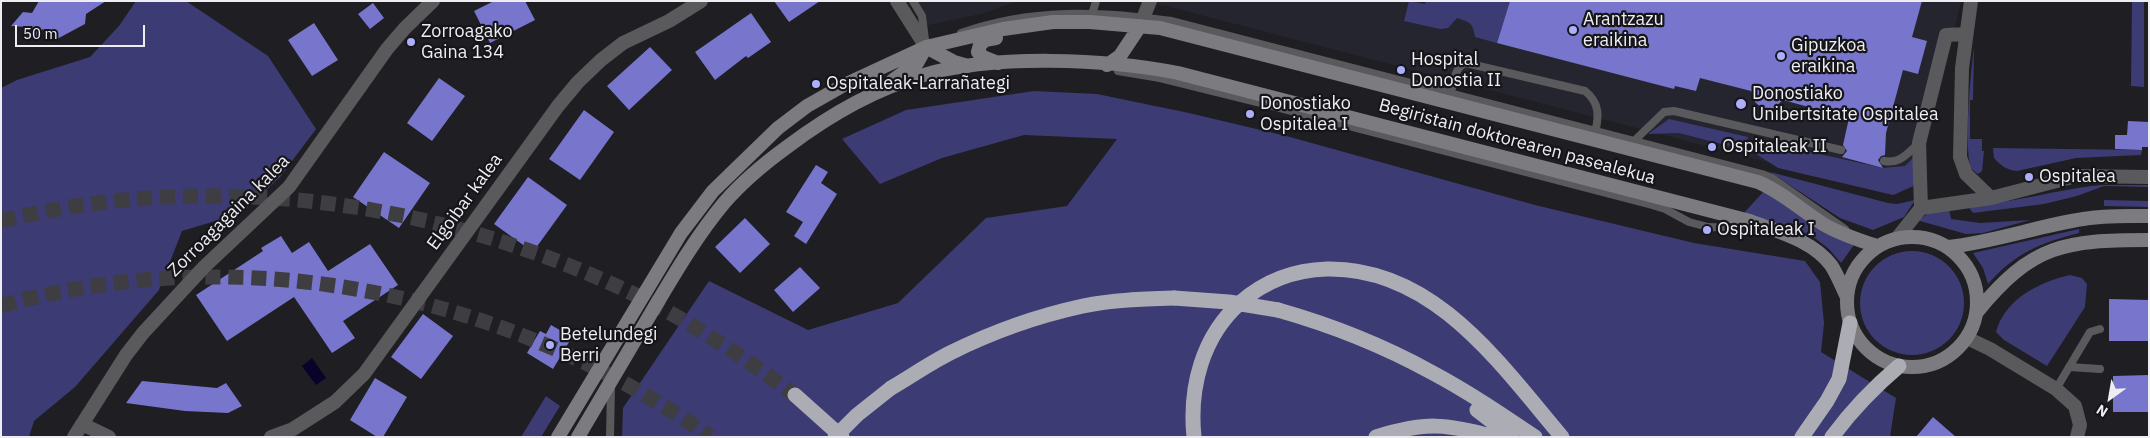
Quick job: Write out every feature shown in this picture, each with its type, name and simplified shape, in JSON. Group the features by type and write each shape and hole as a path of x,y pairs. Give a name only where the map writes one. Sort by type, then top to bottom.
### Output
{"highway":[{"path":"1194,437 1194,402 1199,370 1208,343 1221,323 1250,295 1268,283 1291,274 1316,269 1342,269 1370,273 1398,283 1427,299 1453,317 1496,359 1562,437"},
{"path":"835,437 857,415 891,388 948,354 989,335 1034,319 1084,306 1123,301 1174,298 1230,302 1278,310 1329,326 1430,371 1535,437"},
{"path":"1802,437 1828,401 1839,379 1850,323"},
{"path":"1383,349 1428,376 1512,437"},
{"path":"1832,437 1848,415 1870,391 1898,366"},
{"path":"795,395 842,437"},
{"path":"1376,437 1399,429 1431,425 1460,427 1494,437"}],"main road":[{"name":"Begiristain doktorearen pasealekua","path":"558,437 681,233 713,192 778,128 807,106 844,85 926,47 1021,26 1091,18 1142,22 1396,88 1450,98 1631,144 1769,186 1823,224 1841,234 1877,246"},
{"path":"1107,65 1120,56 1142,22"},
{"name":"Begiristain doktorearen pasealekua","path":"1000,64 983,57 978,52 980,44 985,40 1008,34 1021,26"},
{"name":"Begiristain doktorearen pasealekua","path":"926,47 954,62 969,66"},
{"name":"Begiristain doktorearen pasealekua","path":"578,437 693,243 725,202 772,159 817,124 910,69 917,63 926,47"},
{"name":"Begiristain doktorearen pasealekua","path":"846,108 887,88 925,74 969,66 1044,62 1146,68 1178,73 1740,219 1772,229 1792,237 1821,254 1832,266 1847,297"},
{"path":"1948,247 1971,244 2084,219 2106,216 2149,216"},
{"path":"1923,237 1948,247 1962,259 1972,275 1977,293 1977,312 1974,326 1967,338 1954,353 1937,363 1918,367 1898,366 1883,360 1869,351 1858,339 1850,323 1847,311 1847,297 1851,277 1862,260 1877,246 1897,238 1923,237"},
{"path":"1977,312 2010,275 2036,257 2055,249 2086,241 2149,240"}],"street":[{"name":"Zorroagagaina kalea","path":"74,437 126,355 143,333 204,267 289,187 387,49 405,28 433,1"},
{"name":"Elgoibar kalea","path":"271,437 293,429 335,402 364,374 558,106 578,82 601,60 623,43 669,21 701,1"},
{"path":"897,1 926,47"},
{"path":"1142,22 1150,1"},
{"path":"1971,1 1970,35 1962,68 1960,157 1966,174 1991,198"},
{"path":"1897,238 1921,208 1919,143 1946,35 1970,35"},
{"path":"1921,208 1991,198 2076,176 2149,177"},
{"path":"1967,338 1990,349 2056,390 2075,406 2080,425 2077,437"},
{"path":"82,424 109,437"}],"lane":[{"path":"913,1 922,16 926,47"},
{"path":"947,42 957,34 981,26 1035,16 1063,13 1091,18 1096,1"},
{"path":"1021,26 1035,16"},
{"path":"1142,22 1172,21 1450,98 1457,69 1460,64 1466,63 1585,91 1593,97 1597,107 1599,117 1594,135"},
{"path":"1044,62 1062,66 1113,70 1150,76 1261,103 1652,205 1665,209 1689,222 1708,227 1772,229"},
{"path":"1631,144 1664,112 1674,111 1841,150"},
{"path":"1884,161 1892,162 1903,159 1919,143"},
{"path":"2056,390 2090,332 2100,329"},
{"path":"2069,367 2100,369"},
{"path":"610,437 611,381"}],"shaded area":[{"path":"136,1 186,1 268,56 316,129 280,177 242,213 182,231 159,290 75,387 34,421 29,437 1,437 1,88 17,80 90,57 119,26"},
{"path":"907,1 1018,1 981,14 924,26"},
{"name":"Donostiako Unibertsitate Ospitalea","path":"1127,1 1961,1 1927,144 1926,178 1895,195 1166,6"},
{"path":"1409,1 1425,4 1426,1 1510,1 1497,43 1475,37 1470,24 1457,18 1448,28 1440,29 1404,21"},
{"path":"2132,1 2144,1 2144,87 2131,86"},
{"path":"1974,48 1973,100 1970,100 1970,139 1982,139 1982,151 1984,151 1982,171 1978,174 1972,169 1969,161 1968,147 1971,73"},
{"path":"1034,91 1097,94 1189,113 1290,137 1535,205 1694,243 1805,261 1820,282 1824,323 1821,352 1896,398 1890,437 622,437 623,408 709,281 808,330 898,303 986,218 1067,206 1117,139 1024,135 942,158 880,184 842,139 906,110"},
{"path":"1669,119 1748,137 1745,150 1679,133 1648,134"},
{"path":"1756,140 1883,168 1905,166 1914,157 1916,185 1893,195 1778,168 1753,152"},
{"path":"1993,148 2142,150 2141,155 2076,158 2017,171 2007,169 1999,163 1994,158"},
{"path":"1770,172 1888,203 1897,204 1915,200 1904,217 1873,230 1840,218"},
{"path":"2102,185 2149,185 2149,187 2104,186 2077,196 2044,204 1973,213 1967,205 2001,202"},
{"path":"1765,190 1831,235 1854,245 1841,263 1829,249 1811,235 1743,214"},
{"path":"2104,200 2149,201 2149,207 2104,206"},
{"path":"1949,208 1951,219 1980,223 2030,220 1983,233 1966,234 1920,221 1930,212"},
{"path":"2079,229 2079,233 2052,241 2019,257 1988,284 1983,268 1973,253"},
{"path":"1912,251 1932,255 1949,266 1960,283 1964,303 1960,323 1949,340 1932,351 1912,355 1892,351 1875,340 1864,323 1860,303 1864,283 1875,266 1892,255"},
{"path":"2070,275 2082,278 2087,284 2085,307 2047,366 2004,340 1996,332 2000,320 2015,301 2035,287"},
{"path":"312,358 326,378 316,385 302,366"},
{"path":"546,396 560,406 541,437 521,437"}],"building":[{"path":"39,1 106,1 86,14 85,24 57,39 42,29 38,40 23,33 27,27 11,26 23,12 32,13"},
{"path":"494,1 525,1 535,20 490,43 474,11"},
{"path":"774,1 820,1 789,22"},
{"name":"Gipuzkoa eraikina","path":"1510,1 1922,1 1912,37 1927,41 1918,74 1903,70 1886,133 1885,155 1881,156 1878,160 1883,168 1842,157 1847,151 1843,145 1849,118 1783,100 1774,108 1763,109 1755,102 1751,91 1700,78 1696,91 1675,86 1674,89 1497,43"},
{"path":"373,3 384,18 370,29 358,14"},
{"path":"751,13 771,42 748,58 746,56 715,80 695,52"},
{"path":"314,23 338,60 312,76 288,40"},
{"path":"650,47 672,70 629,110 607,86"},
{"path":"439,78 465,96 432,141 407,123"},
{"path":"584,110 614,132 580,180 549,159"},
{"path":"2128,121 2149,122 2149,147 2142,147 2142,150 2115,149 2115,135 2127,135"},
{"path":"384,152 430,183 399,228 353,197"},
{"path":"816,165 828,172 821,183 837,194 806,244 794,236 803,222 786,212"},
{"path":"528,177 567,205 533,252 494,224"},
{"path":"745,218 770,244 740,273 715,247"},
{"path":"281,236 292,253 309,242 328,271 370,244 398,285 343,321 355,338 332,353 294,297 227,341 196,295 263,251 261,248"},
{"path":"800,267 820,288 793,312 774,290"},
{"path":"2109,299 2149,300 2149,341 2109,341"},
{"path":"423,314 453,336 421,379 391,357"},
{"name":"Betelundegi Berri","path":"551,325 572,337 553,369 527,353 540,331 546,334"},
{"path":"2149,375 2149,412 2113,412 2113,376"},
{"path":"375,378 407,397 383,437 377,437 350,420"},
{"path":"142,381 217,388 226,383 242,406 228,413 185,411 126,403"},
{"path":"1933,417 1956,437 1916,437"}],"tunnel":[{"path":"1,221 79,206 159,197 238,196 318,202 396,214 474,233 550,258 623,289 668,312 712,338 795,395"},
{"path":"1,306 93,286 185,277 278,279 370,292 460,314 548,346 631,387 710,437"}],"place":[{"name":"Arantzazu eraikina","path":"1573,30"},
{"name":"Zorroagako Gaina 134","path":"411,42"},
{"name":"Gipuzkoa eraikina","path":"1781,56"},
{"name":"Hospital Donostia II","path":"1401,70"},
{"name":"Ospitaleak-Larrañategi","path":"816,84"},
{"name":"Donostiako Unibertsitate Ospitalea","path":"1741,104"},
{"name":"Donostiako Ospitalea I","path":"1250,114"},
{"name":"Ospitaleak II","path":"1712,147"},
{"name":"Ospitalea","path":"2029,177"},
{"name":"Ospitaleak I","path":"1707,230"},
{"name":"Betelundegi Berri","path":"550,345"}]}
